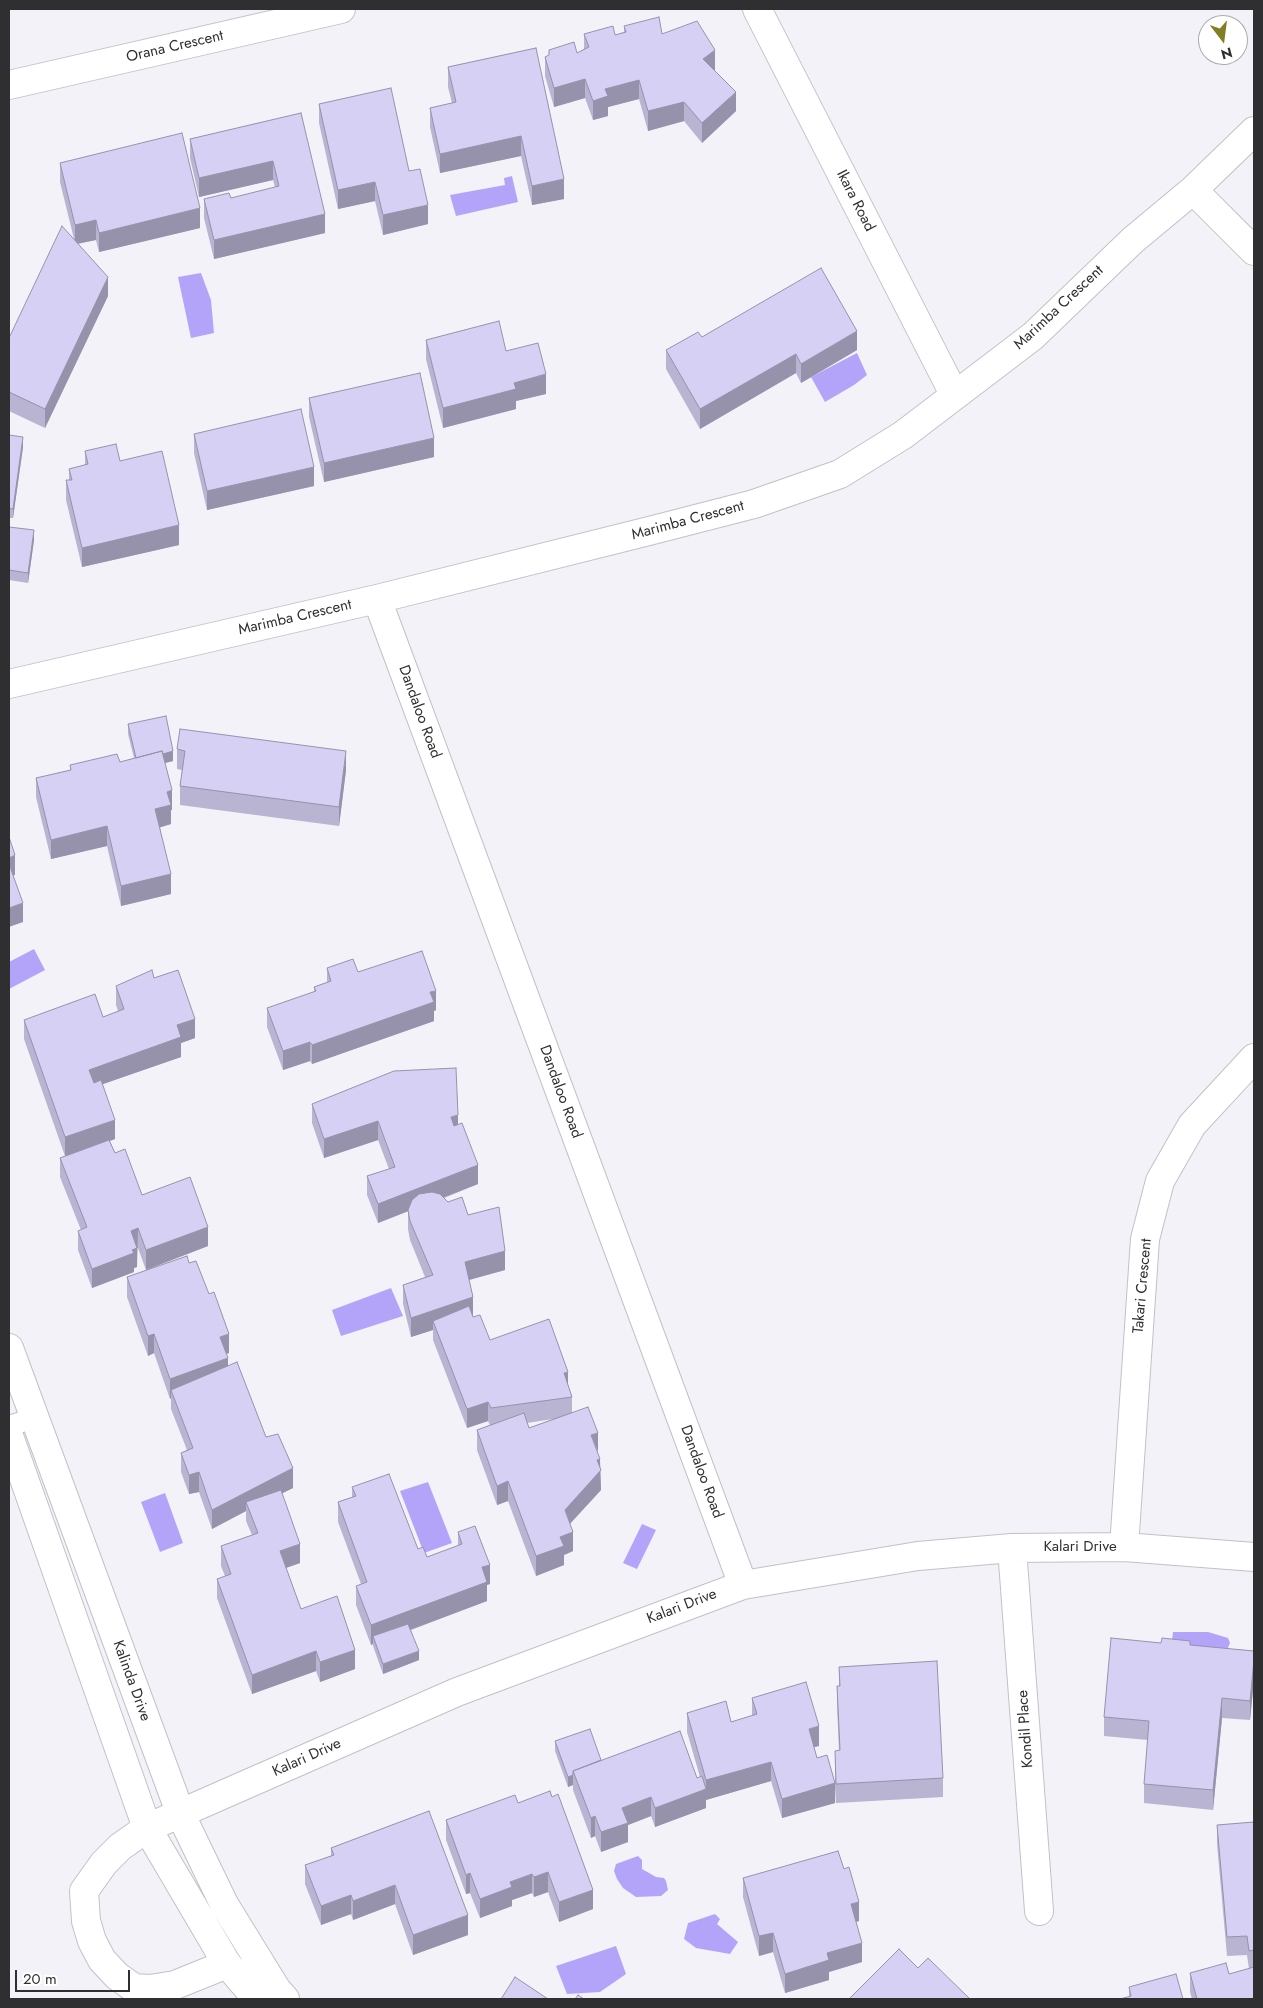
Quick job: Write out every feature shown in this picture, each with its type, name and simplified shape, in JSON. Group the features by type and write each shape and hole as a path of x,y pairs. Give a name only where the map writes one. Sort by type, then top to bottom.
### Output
{"street":[{"name":"Orana Crescent","path":"9,85 342,9"},
{"name":"Ikara Road","path":"757,9 954,394"},
{"name":"Marimba Crescent","path":"9,684 377,599 754,504 840,474 903,435 954,394 1033,336 1133,240 1193,190 1254,131"},
{"path":"1193,190 1254,251"},
{"name":"Dandaloo Road","path":"377,599 743,1585"},
{"name":"Takari Crescent","path":"1124,1547 1145,1240 1160,1181 1192,1125 1254,1058"},
{"name":"Kalinda Drive","path":"9,1348 180,1814 224,1904 277,1990 285,1999"},
{"path":"9,1436 147,1828 227,1964 257,1999"},
{"name":"Kalari Drive","path":"227,1964 175,1985 150,1989 134,1988 117,1976 102,1960 92,1941 86,1921 84,1891 104,1863 120,1847 147,1828 457,1692 743,1585 918,1556 1012,1548 1124,1547 1254,1557"},
{"name":"Kondil Place","path":"1012,1548 1039,1911"}],"lane":[{"path":"9,1426 34,1418"}],"shaded area":[{"path":"512,176 518,202 456,216 450,195 505,185 504,178"},
{"path":"201,273 211,300 214,333 191,338 178,277"},
{"path":"857,353 867,375 825,402 811,377"},
{"path":"34,949 45,970 9,989 9,962"},
{"path":"391,1288 403,1316 341,1336 332,1310"},
{"path":"428,1482 452,1543 424,1553 400,1491"},
{"path":"165,1493 183,1543 160,1552 141,1502"},
{"path":"642,1524 656,1530 637,1569 623,1563"},
{"path":"1173,1632 1208,1632 1228,1638 1230,1643 1227,1650 1217,1653 1172,1640"},
{"path":"638,1856 642,1860 642,1869 656,1877 664,1878 666,1881 668,1890 661,1896 636,1897 623,1888 617,1879 614,1871 616,1864"},
{"path":"715,1914 720,1919 717,1924 738,1942 730,1954 696,1948 684,1939 688,1923"},
{"path":"616,1946 626,1974 600,1992 567,1994 556,1966"}],"building":[{"path":"659,17 662,34 697,21 715,50 703,59 736,92 702,123 684,102 648,111 639,80 605,89 608,96 593,101 585,79 554,88 545,57 549,55 549,50 574,42 577,53 589,47 584,34 613,26 615,35 626,32 624,26"},
{"path":"536,48 564,179 532,186 521,136 440,154 430,108 456,102 448,67"},
{"path":"391,88 409,171 420,169 428,205 383,215 375,182 338,190 319,104"},
{"path":"301,113 325,214 214,240 204,199 229,193 231,198 279,186 273,161 199,178 190,139"},
{"path":"182,133 200,208 99,233 96,220 75,225 60,163"},
{"path":"62,226 108,277 45,409 9,392 9,338"},
{"path":"821,268 857,331 801,364 796,354 700,409 666,350 698,332 702,337"},
{"path":"499,321 506,351 538,343 546,374 514,383 516,389 443,408 426,340"},
{"path":"420,373 434,438 324,463 309,398"},
{"path":"301,409 314,467 207,491 194,434"},
{"path":"9,435 23,437 13,509 9,508"},
{"path":"116,444 120,461 162,451 179,525 82,548 66,480 72,480 69,469 88,464 85,451"},
{"path":"9,527 34,530 28,573 9,570"},
{"path":"166,716 173,751 163,754 162,751 136,758 128,724"},
{"path":"180,729 346,751 339,807 180,786 185,751 177,749"},
{"path":"162,751 172,790 167,792 171,805 155,809 171,874 121,886 107,826 51,840 36,778 71,770 70,765 117,754 120,762"},
{"path":"9,837 15,855 9,858"},
{"path":"9,864 23,903 9,908"},
{"path":"422,951 436,991 430,992 434,1002 312,1045 310,1042 283,1051 267,1008 316,991 314,987 331,981 327,968 353,959 358,972"},
{"path":"152,970 154,978 178,970 195,1019 177,1025 181,1037 89,1070 94,1083 101,1080 115,1120 65,1137 24,1020 95,994 103,1017 124,1009 116,986"},
{"path":"456,1068 458,1115 451,1117 454,1126 462,1123 478,1165 378,1204 367,1176 395,1167 378,1121 324,1139 312,1104 394,1071"},
{"path":"109,1140 115,1153 125,1149 142,1195 190,1177 208,1227 146,1250 138,1228 131,1231 137,1248 132,1250 134,1253 92,1269 78,1231 87,1227 60,1158"},
{"path":"432,1192 440,1194 448,1202 462,1197 468,1215 499,1207 505,1251 465,1262 473,1297 411,1318 403,1285 433,1275 410,1221 408,1210 412,1200 419,1194"},
{"path":"187,1256 189,1263 196,1261 209,1294 214,1292 229,1334 220,1337 228,1358 170,1379 154,1334 148,1336 127,1277"},
{"path":"469,1306 473,1317 480,1315 490,1340 549,1319 568,1372 564,1373 572,1397 491,1408 488,1402 467,1409 433,1321"},
{"path":"237,1362 266,1437 278,1434 293,1468 212,1510 199,1472 189,1475 181,1453 193,1448 171,1390"},
{"path":"588,1407 598,1433 591,1435 600,1459 597,1460 601,1470 565,1510 573,1532 560,1537 564,1546 536,1556 508,1481 497,1486 477,1430 524,1413 529,1428"},
{"path":"389,1474 418,1549 423,1547 427,1557 462,1544 458,1532 475,1526 490,1565 482,1567 487,1582 371,1625 356,1586 367,1582 338,1502 356,1496 352,1487"},
{"path":"281,1490 300,1544 280,1551 301,1609 337,1596 355,1650 320,1662 316,1651 252,1675 217,1579 231,1574 221,1546 258,1533 246,1502"},
{"path":"408,1624 419,1651 383,1664 373,1636"},
{"path":"1111,1638 1161,1643 1162,1638 1190,1641 1190,1645 1254,1651 1250,1701 1222,1698 1213,1790 1144,1784 1149,1721 1104,1717"},
{"path":"937,1661 943,1778 836,1784 835,1751 840,1750 837,1686 840,1686 839,1667"},
{"path":"806,1682 819,1726 809,1729 817,1758 827,1755 835,1783 782,1799 771,1762 706,1780 687,1713 726,1701 731,1722 757,1714 752,1698"},
{"path":"590,1729 601,1760 573,1771 573,1775 568,1777 555,1741"},
{"path":"680,1731 697,1778 702,1776 706,1789 655,1808 651,1797 622,1808 628,1823 601,1832 595,1816 591,1818 573,1771"},
{"path":"550,1791 552,1797 558,1794 593,1890 559,1902 548,1872 534,1877 532,1874 510,1882 512,1887 480,1899 470,1873 466,1875 446,1820 515,1795 518,1803"},
{"path":"429,1811 468,1915 413,1935 395,1885 353,1901 351,1895 321,1906 305,1865 334,1855 331,1848"},
{"path":"1254,1822 1254,1950 1249,1951 1247,1936 1227,1937 1217,1825"},
{"path":"838,1851 844,1869 849,1867 859,1902 851,1904 862,1943 827,1953 829,1960 785,1974 773,1933 759,1936 743,1878"},
{"path":"899,1949 918,1968 928,1958 970,1999 849,1999"},
{"path":"1226,1963 1229,1974 1254,1967 1254,1999 1197,1999 1190,1973"},
{"path":"1176,1974 1183,1999 1120,1999 1131,1996 1129,1987"},
{"path":"515,1977 548,1999 501,1999"},
{"path":"578,1995 584,1999 575,1999"}]}
